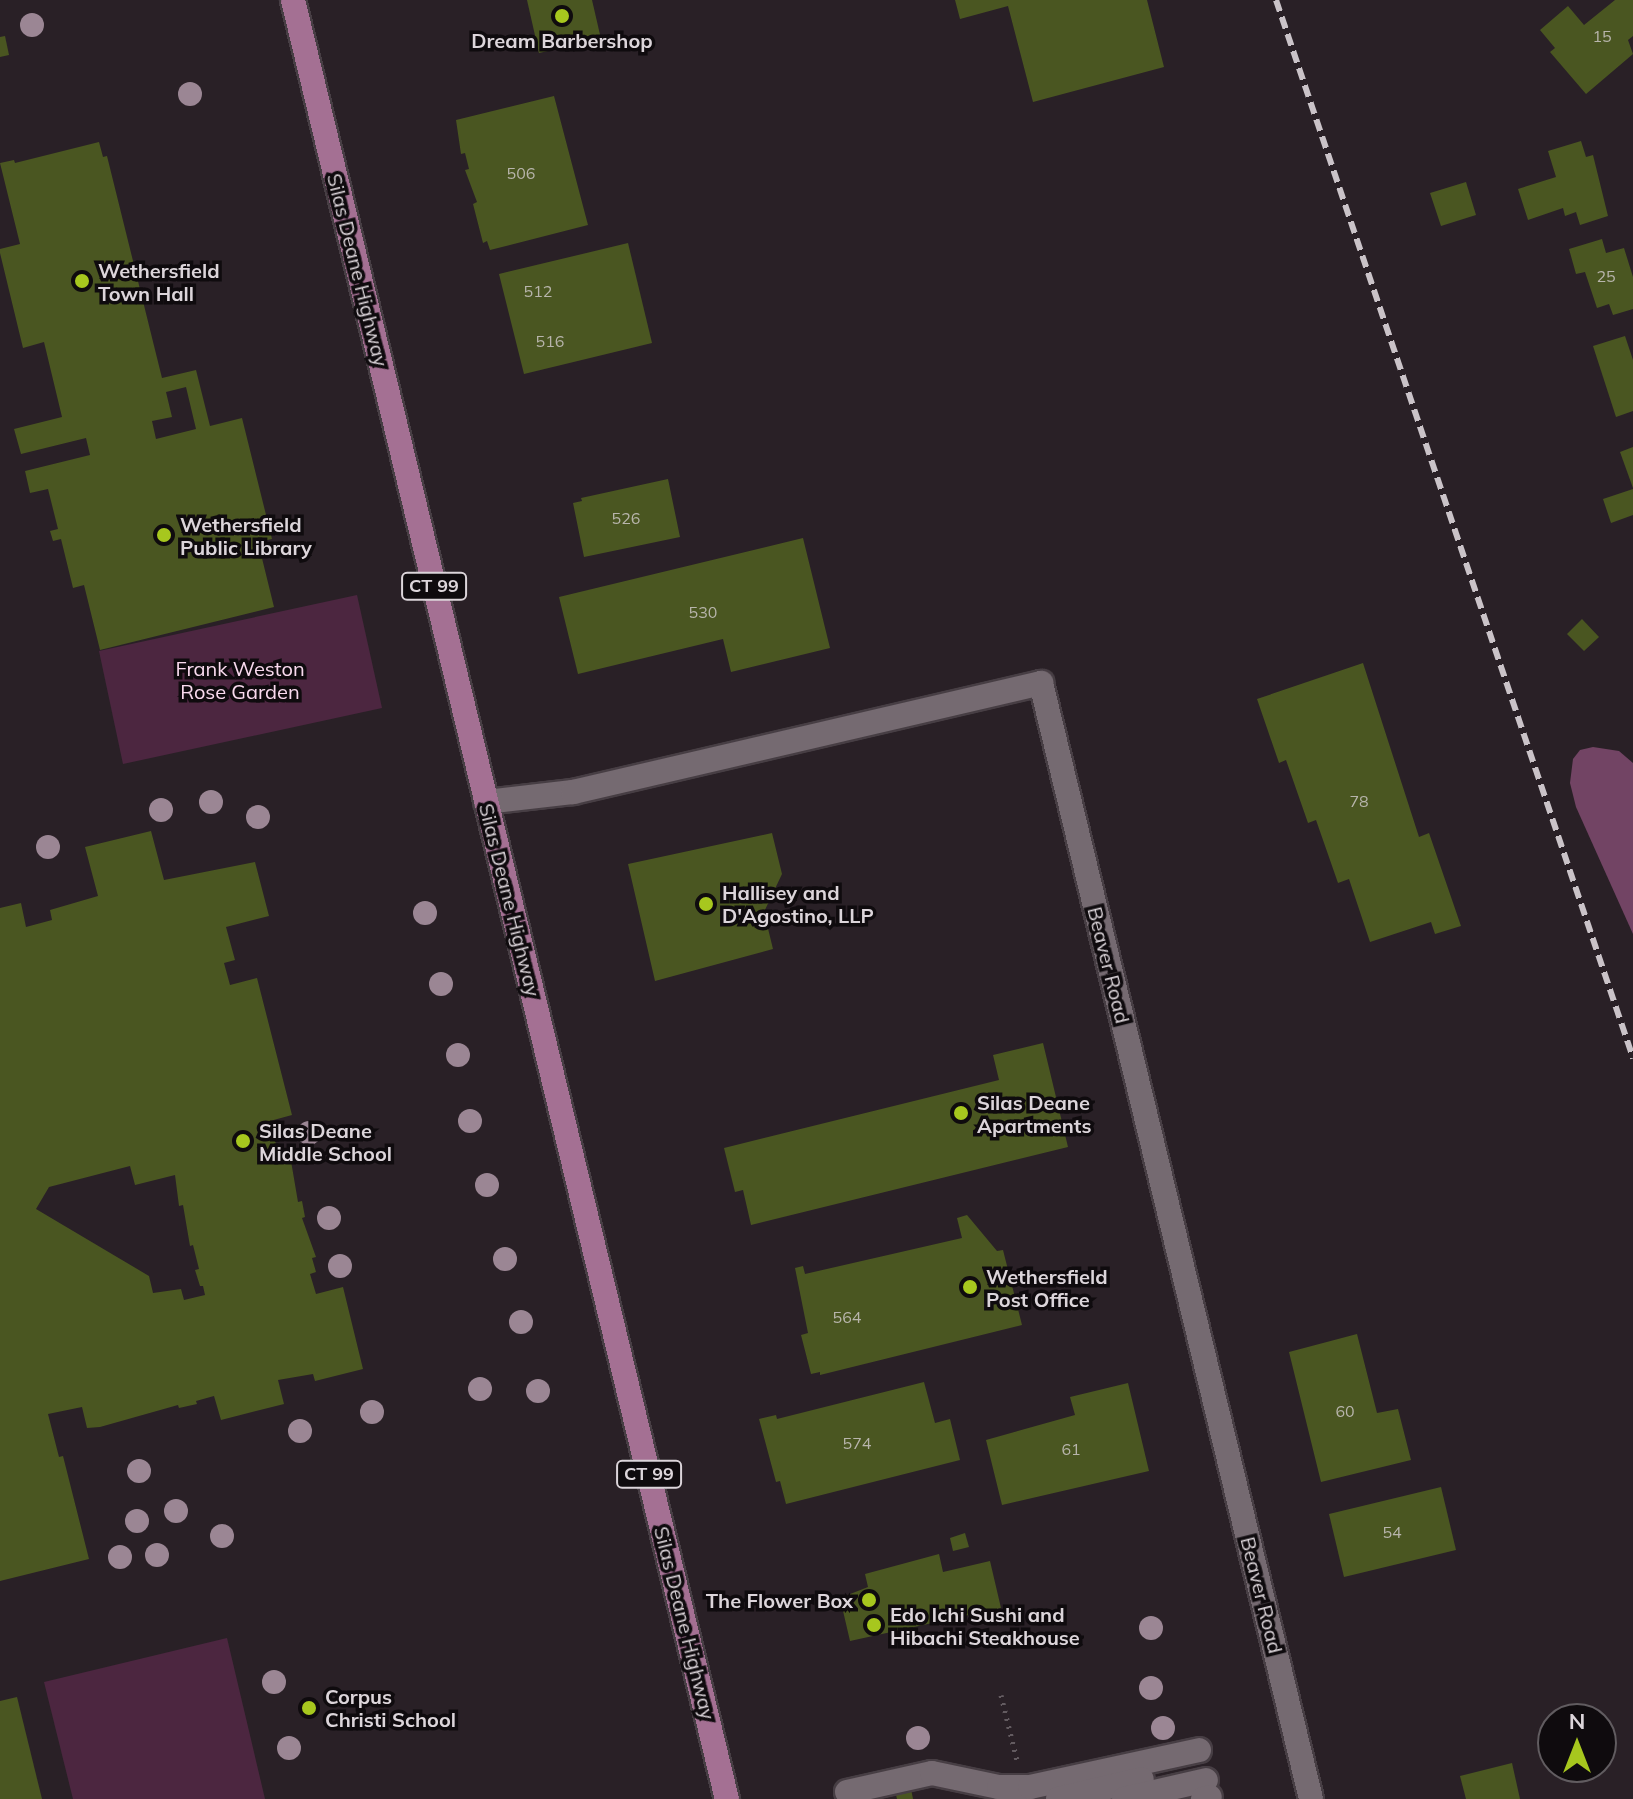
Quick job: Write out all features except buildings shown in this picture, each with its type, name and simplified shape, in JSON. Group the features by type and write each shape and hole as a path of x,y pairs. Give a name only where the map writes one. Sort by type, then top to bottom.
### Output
{"main road":[{"name":"Silas Deane Highway","path":"293,0 727,1799"}],"street":[{"name":"Beaver Road","path":"486,802 573,792 1041,683 1311,1799"},
{"path":"847,1792 932,1773 999,1787 1024,1788 1204,1778"},
{"path":"1058,1799 1204,1778"},
{"path":"1124,1799 1204,1778"}],"path":[{"path":"1001,1695 1024,1788"}],"green space":[{"name":"Frank Weston Rose Garden","path":"357,595 382,708 123,764 99,651"},
{"path":"227,1638 265,1799 73,1799 44,1682"}],"shaded area":[{"path":"1593,747 1619,751 1633,763 1633,934 1576,807 1570,783 1573,759 1580,750"}],"railway":[{"path":"1276,0 1633,1058"}],"place":[{"name":"Dream Barbershop","path":"562,16"},
{"name":"Wethersfield Town Hall","path":"82,281"},
{"name":"Wethersfield Public Library","path":"164,535"},
{"name":"Hallisey and D'Agostino, LLP","path":"706,904"},
{"name":"Silas Deane Apartments","path":"961,1113"},
{"name":"Silas Deane Middle School","path":"243,1141"},
{"name":"Wethersfield Post Office","path":"970,1287"},
{"name":"The Flower Box","path":"869,1600"},
{"name":"Edo Ichi Sushi and Hibachi Steakhouse","path":"874,1625"},
{"name":"Corpus Christi School","path":"309,1708"}]}
